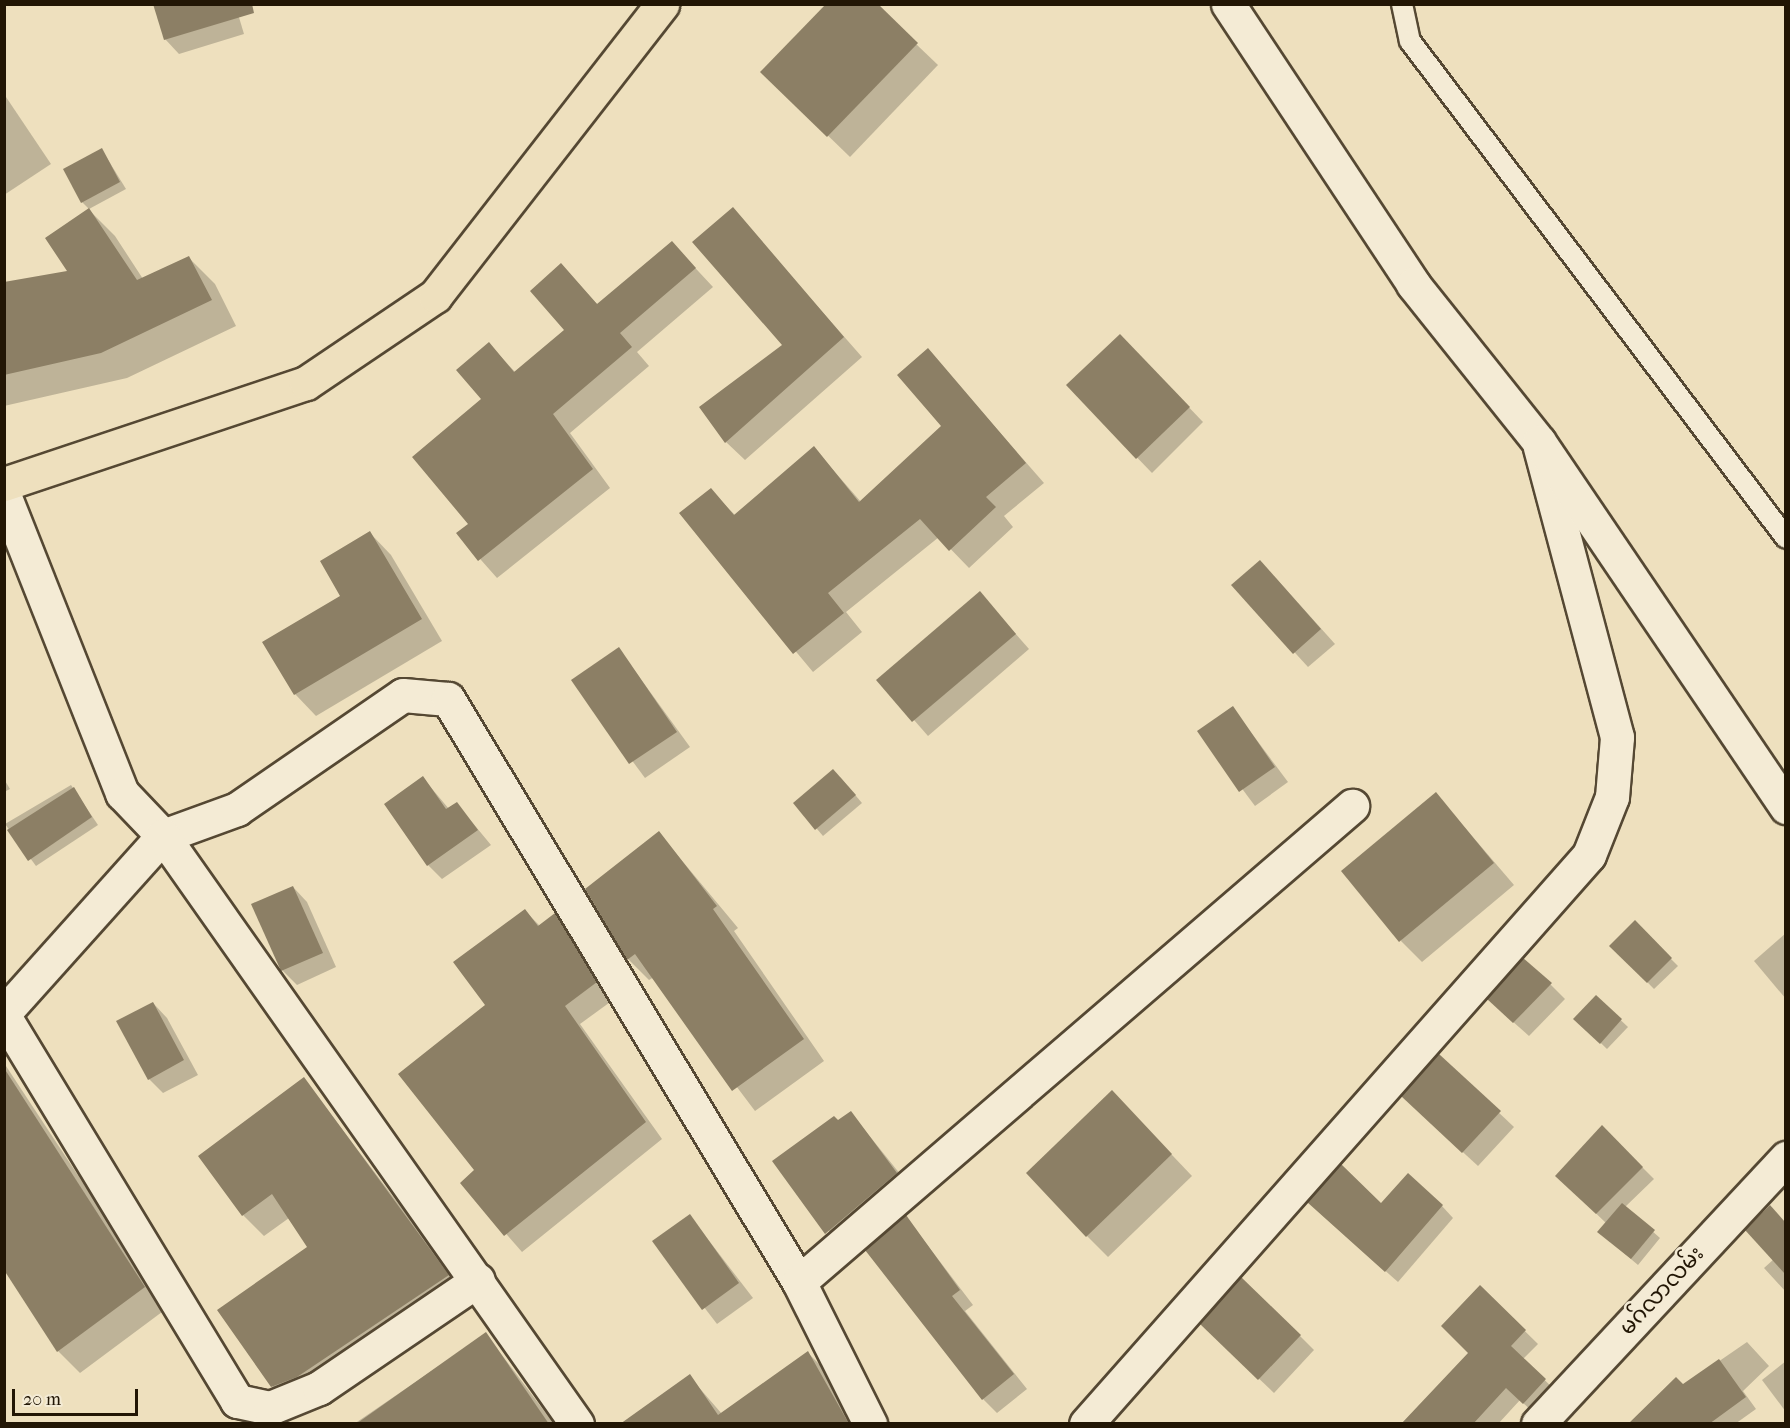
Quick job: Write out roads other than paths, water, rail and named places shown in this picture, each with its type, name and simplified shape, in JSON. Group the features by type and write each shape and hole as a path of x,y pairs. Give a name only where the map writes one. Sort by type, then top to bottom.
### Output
{"main road":[{"path":"4,484 306,383 435,296 662,4"}],"street":[{"path":"1228,4 1413,284 1539,442 1785,807"},
{"path":"1086,1424 1590,855 1612,797 1617,736 1539,442"},
{"path":"4,495 122,793 163,836 478,1280 577,1424"},
{"path":"478,1280 319,1388 270,1408 237,1401 4,1014 163,836 237,808 403,695 448,699 799,1282 870,1424"},
{"path":"799,1282 1352,806"},
{"name":"မဂ်လာလမ်း","path":"1538,1424 1785,1158"}],"lane":[{"path":"1402,4 1417,50 1785,538"}]}
